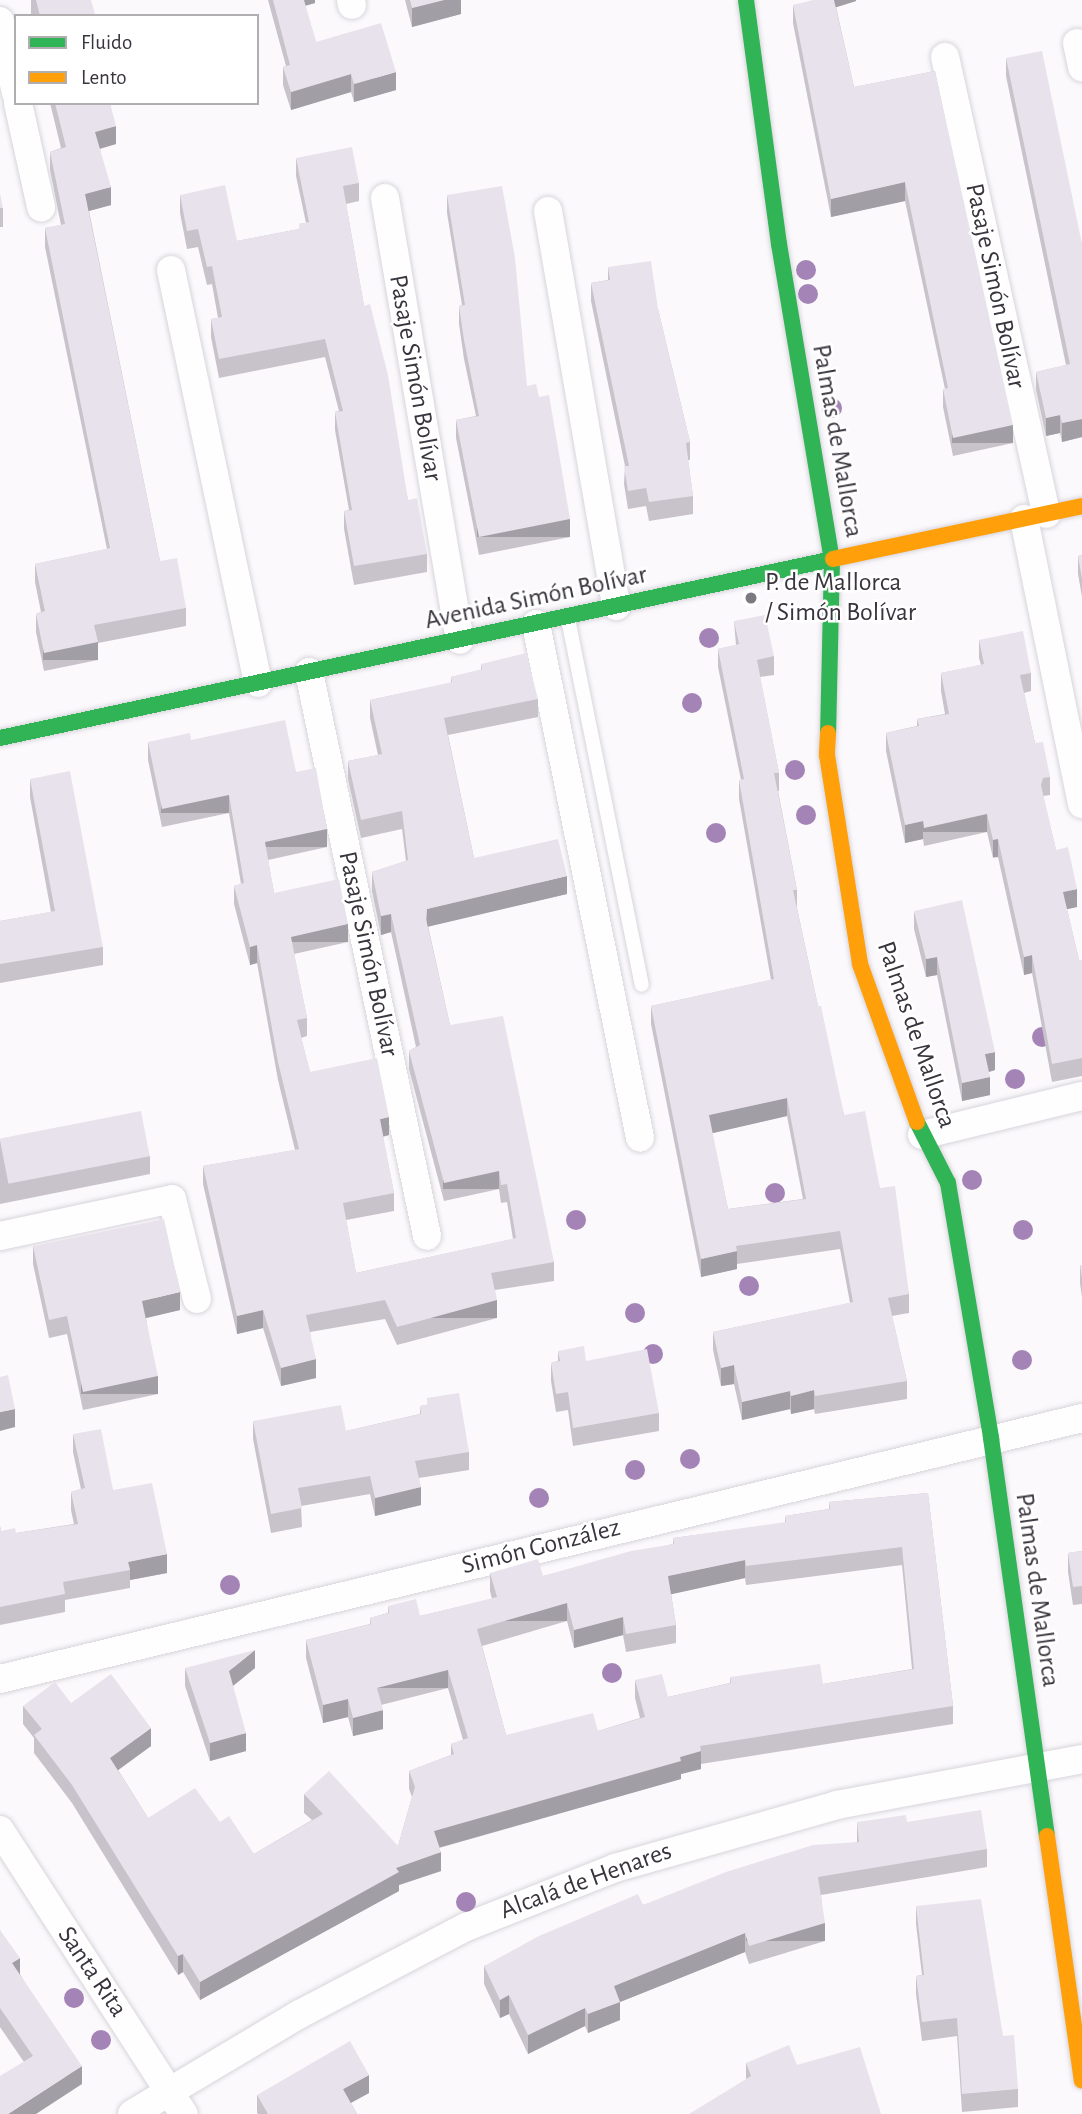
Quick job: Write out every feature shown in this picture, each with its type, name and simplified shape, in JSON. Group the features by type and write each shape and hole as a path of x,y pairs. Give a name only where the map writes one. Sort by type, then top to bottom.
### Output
{"street":[{"name":"Palmas de Mallorca","path":"746,0 779,244 832,560 827,755 860,964 922,1135 948,1183 991,1438 1082,2081"},
{"path":"0,21 14,84"},
{"name":"Pasaje Simón Bolívar","path":"945,57 1035,517 1082,804"},
{"path":"18,105 41,207"},
{"name":"Pasaje Simón Bolívar","path":"385,198 460,640"},
{"path":"548,211 616,606"},
{"path":"171,270 258,683"},
{"name":"Avenida Simón Bolívar","path":"0,738 1082,506"},
{"path":"536,624 640,1138"},
{"name":"Pasaje Simón Bolívar","path":"309,672 427,1236"},
{"path":"922,1135 1082,1096"},
{"path":"0,1236 172,1199 197,1299"},
{"name":"Simón González","path":"0,1679 1082,1418"},
{"name":"Alcalá de Henares","path":"132,2114 300,2014 466,1927 602,1872 764,1823 1036,1766 1082,1759"},
{"name":"Santa Rita","path":"0,1829 184,2114"}],"lane":[{"path":"567,617 642,985"}],"building":[{"path":"36,0 91,0 95,14 40,14"},
{"path":"273,0 304,0 316,42 381,23 396,72 354,84 351,74 291,92 283,67 290,65"},
{"path":"410,0 444,0 412,8"},
{"path":"813,0 834,0 854,87 935,71 1013,425 953,438 943,389 948,388 905,182 831,199 793,5"},
{"path":"1042,51 1082,244 1082,419 1062,423 1060,415 1046,418 1036,372 1070,364 1006,58"},
{"path":"56,105 111,105 116,126 95,132 111,187 85,194 160,561 177,558 186,608 94,625 98,642 44,653 36,614 45,611 35,564 110,548 45,228 65,224 50,152 66,147"},
{"path":"352,147 359,183 343,186 364,306 370,304 388,375 408,500 417,498 427,554 354,566 344,511 352,510 335,412 343,411 325,339 219,359 211,319 222,317 212,266 207,267 198,229 187,231 180,195 225,185 237,241 299,229 299,224 309,222 296,158"},
{"path":"502,186 515,258 527,386 536,384 539,397 549,395 570,519 479,537 456,420 479,416 459,306 465,305 447,195"},
{"path":"651,261 658,309 690,442 686,443 693,496 649,502 646,488 628,491 624,466 629,466 591,283 610,280 608,267"},
{"path":"1082,555 1082,579 1078,556"},
{"path":"765,615 774,656 757,660 779,773 774,773 797,890 793,890 844,1115 865,1111 880,1188 895,1186 909,1294 888,1298 907,1381 815,1396 814,1390 791,1396 790,1391 742,1402 734,1365 721,1368 713,1332 853,1302 840,1231 736,1246 737,1251 701,1259 651,1006 774,979 739,780 744,779 718,649 739,644 734,621","holes":["787,1098 806,1199 728,1209 709,1115"]},
{"path":"1023,631 1031,673 1020,675 1035,743 1043,742 1050,777 1043,778 1041,785 1056,850 1068,847 1077,889 1063,892 1079,960 1082,960 1082,1058 1052,1064 1032,955 1024,957 998,839 993,840 987,814 924,828 923,821 905,825 886,733 919,726 917,719 949,714 941,673 984,664 979,640"},
{"path":"526,653 538,699 444,718 474,858 558,839 567,876 427,909 426,919 450,1025 503,1016 554,1262 491,1273 497,1300 397,1327 385,1300 306,1315 316,1359 281,1368 263,1310 237,1316 203,1166 299,1149 278,1062 257,945 250,947 234,886 244,883 229,795 162,809 148,742 190,733 191,740 285,720 296,772 316,768 327,829 265,842 274,893 339,879 348,924 291,937 307,1018 297,1020 310,1072 377,1058 389,1117 380,1119 394,1193 343,1203 356,1273 516,1238 507,1184 501,1185 499,1171 444,1183 409,1051 420,1045 391,914 381,916 372,872 408,860 402,811 361,820 348,761 382,754 370,700 452,682 451,677 482,669 481,664"},
{"path":"70,771 103,947 0,964 0,921 55,911 30,779"},
{"path":"962,900 995,1052 985,1054 990,1077 962,1083 937,957 926,959 914,911"},
{"path":"141,1111 150,1156 8,1184 0,1138"},
{"path":"164,1219 180,1292 142,1301 158,1376 83,1392 67,1316 49,1320 33,1246"},
{"path":"584,1346 586,1361 647,1349 659,1413 573,1428 568,1392 556,1394 551,1363 560,1361 558,1351"},
{"path":"8,1375 15,1409 0,1412 0,1377"},
{"path":"459,1393 469,1452 415,1461 421,1487 375,1498 370,1476 298,1488 302,1508 271,1514 253,1421 341,1405 346,1431 421,1414 420,1406 427,1405 427,1398"},
{"path":"101,1429 113,1490 152,1483 167,1554 128,1562 130,1570 63,1582 65,1594 0,1607 0,1526 1,1531 15,1528 16,1533 78,1524 71,1492 85,1488 73,1434"},
{"path":"928,1493 953,1706 700,1746 701,1751 680,1757 681,1761 434,1831 441,1852 396,1868 399,1872 200,1982 183,1954 178,1956 72,1785 34,1735 42,1729 23,1706 55,1682 71,1703 111,1674 151,1728 110,1758 148,1818 195,1788 220,1822 229,1816 254,1854 323,1814 304,1794 329,1771 398,1846 415,1787 409,1771 454,1754 451,1744 468,1738 448,1670 377,1688 383,1710 353,1718 348,1699 323,1705 306,1640 371,1624 370,1618 389,1613 388,1606 416,1599 420,1616 497,1597 490,1573 538,1559 543,1576 631,1551 674,1544 673,1538 786,1522 785,1516 830,1509 829,1502","holes":["902,1547 914,1669 823,1684 820,1664 730,1677 731,1683 668,1697 662,1674 635,1680 645,1717 598,1731 593,1713 506,1735 477,1629 567,1603 574,1630 623,1617 626,1634 676,1625 668,1576 745,1560 746,1566"]},
{"path":"1082,1551 1082,1586 1073,1587 1068,1553"},
{"path":"255,1650 229,1671 246,1733 210,1743 185,1668"},
{"path":"981,1810 987,1849 818,1877 825,1923 749,1946 745,1933 614,1986 620,2002 588,2014 585,2008 528,2035 509,1995 500,2000 484,1966 539,1936 638,1894 643,1905 726,1872 813,1845 859,1842 857,1822 906,1815 907,1822"},
{"path":"981,1899 1003,2036 1014,2035 1018,2089 962,2094 957,2018 922,2022 916,1976 924,1975 916,1906"},
{"path":"0,1930 20,1958 12,1963 82,2066 8,2114 0,2114 0,2076 33,2056 0,2008"},
{"path":"350,2041 369,2075 343,2089 357,2114 268,2114 257,2095"},
{"path":"789,2045 797,2065 860,2047 881,2114 689,2114 751,2076 746,2063"}],"traffic: fast":[{"path":"746,0 779,244 832,560 828,733"},
{"path":"0,738 833,559"},
{"path":"917,1122 948,1183 991,1438 1047,1836"}],"traffic: slow":[{"path":"833,559 1082,506"},
{"path":"828,733 827,755 860,964 917,1122"},
{"path":"1047,1836 1082,2081"}],"place":[{"name":"P. de Mallorca / Simón Bolívar","path":"751,598"}]}
